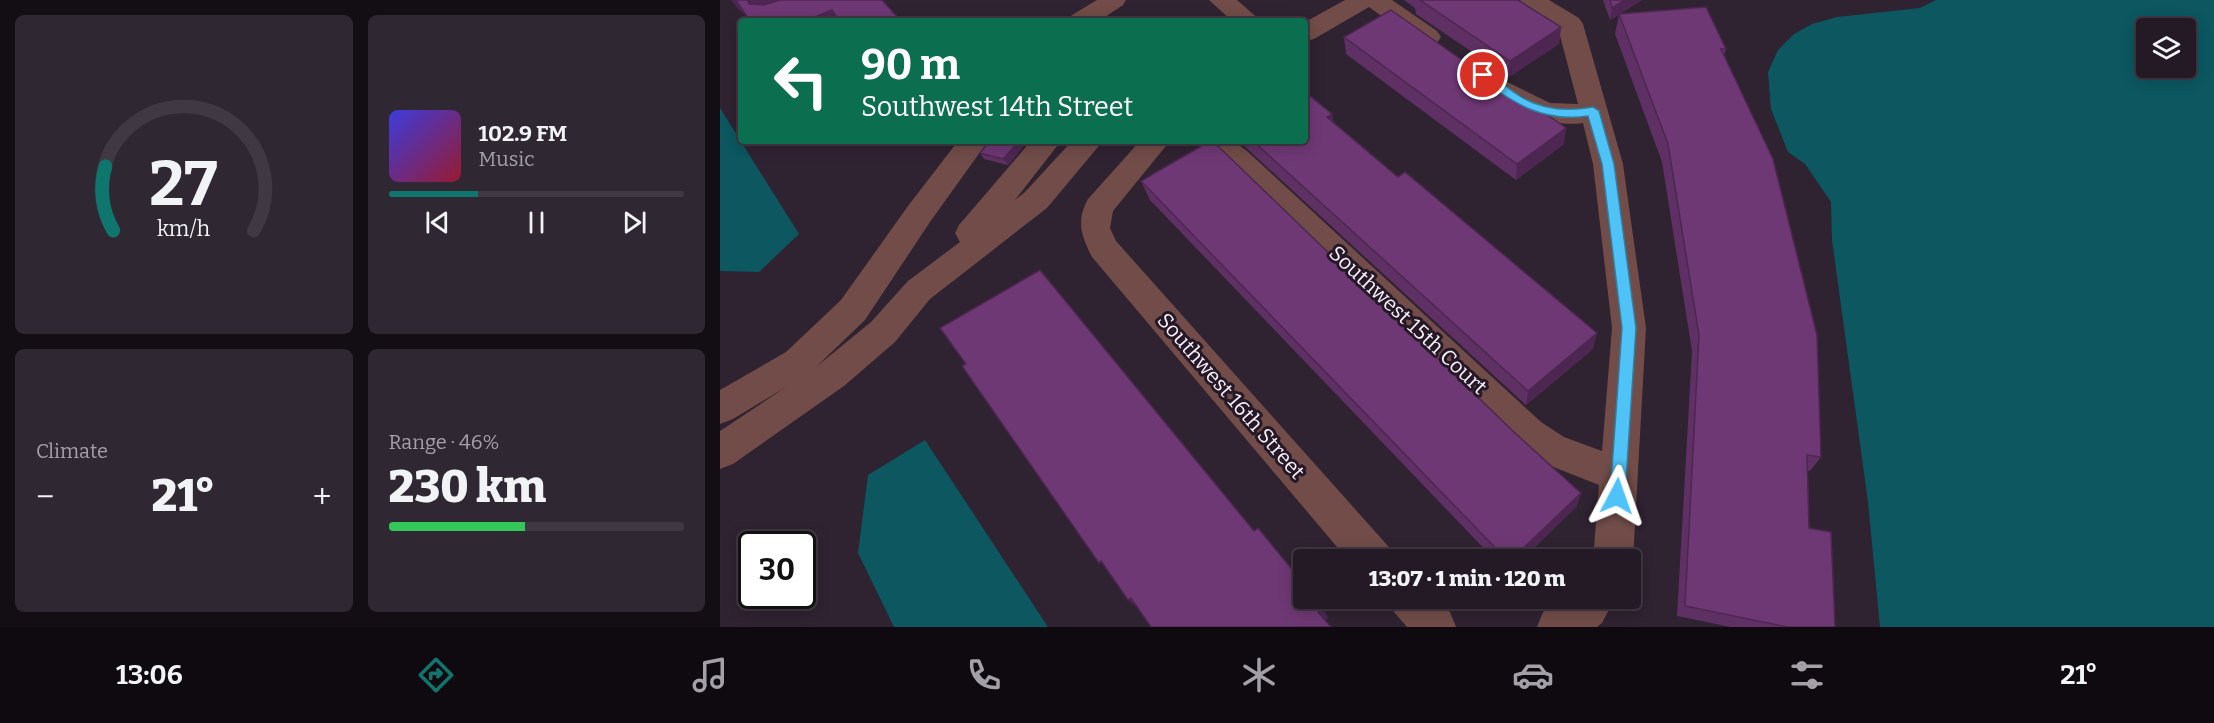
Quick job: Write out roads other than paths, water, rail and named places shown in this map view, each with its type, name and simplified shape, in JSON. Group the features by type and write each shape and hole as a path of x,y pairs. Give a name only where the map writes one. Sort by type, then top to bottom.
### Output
{"street":[{"path":"1086,18 1114,0"},
{"path":"1110,18 1126,0"},
{"path":"1221,0 1244,18"},
{"path":"1308,31 1363,0"},
{"path":"1376,0 1451,53"},
{"path":"1532,0 1570,24 1608,164 1629,328 1614,549"},
{"path":"1480,73 1518,101 1545,111 1569,115 1593,111"},
{"path":"720,408 798,362 846,316 972,144"},
{"path":"720,452 832,375 883,332 1044,144"},
{"path":"919,290 1036,200 1086,144"},
{"name":"Southwest 16th Street","path":"1153,144 1100,207 1095,228 1103,248 1364,549"},
{"name":"Southwest 15th Court","path":"1217,144 1237,158 1528,434 1551,449 1619,475"},
{"path":"1418,609 1435,627"},
{"path":"1558,627 1588,609"}],"water":[{"path":"1936,0 2214,0 2214,627 1880,627 1868,502 1832,240 1831,202 1805,164 1788,152 1771,109 1768,72 1778,50 1794,34 1812,24 1837,17 1920,8"},
{"path":"720,108 738,137 738,144 743,144 799,234 759,272 720,271"},
{"path":"925,440 1048,627 894,627 858,553 868,475"}]}
